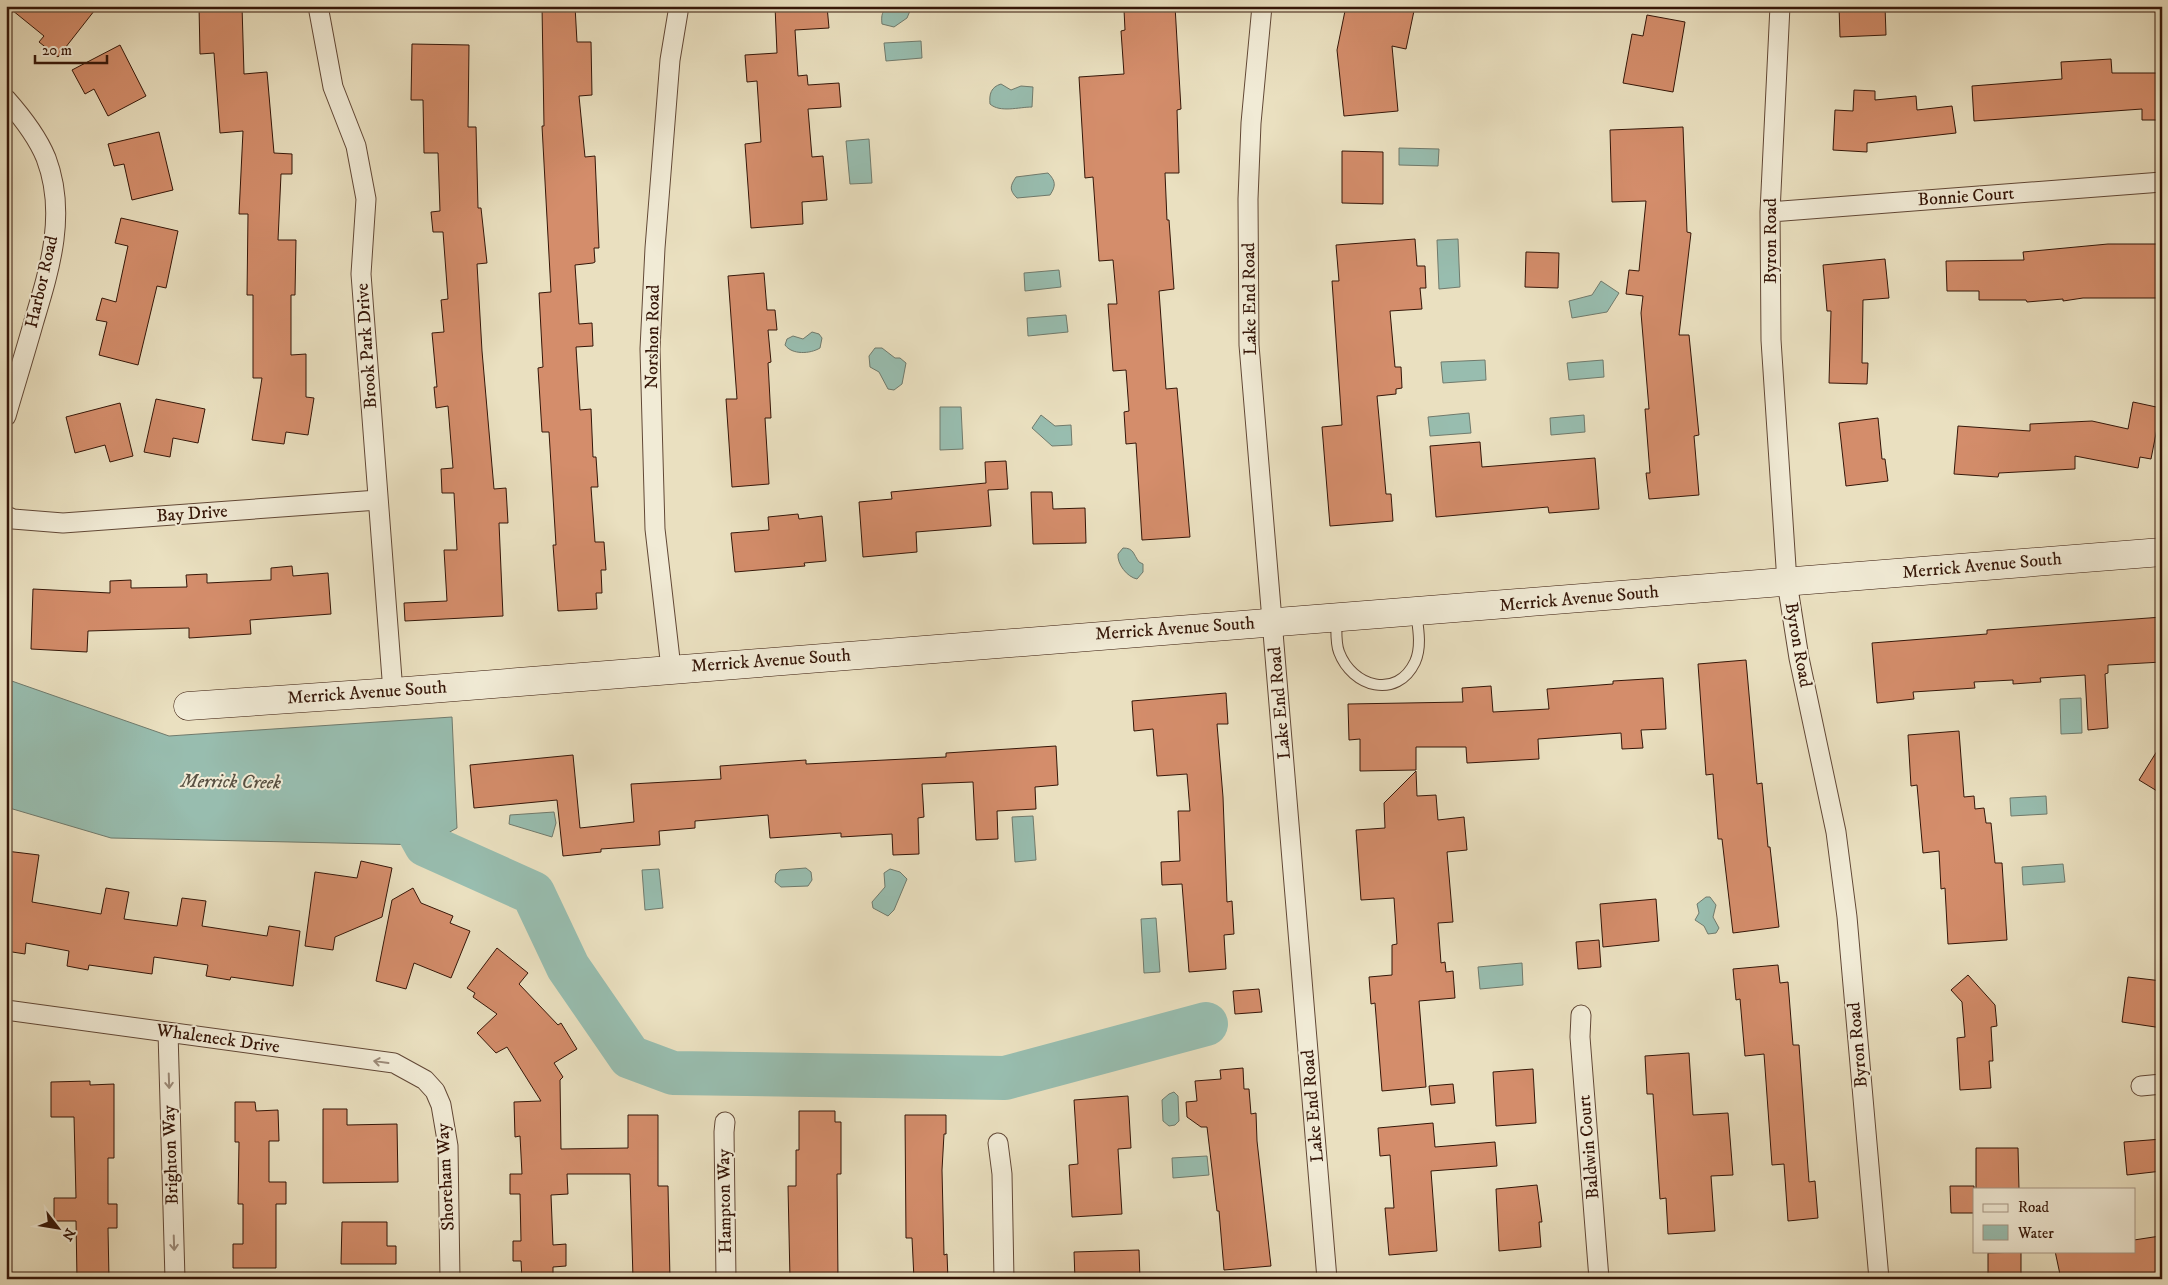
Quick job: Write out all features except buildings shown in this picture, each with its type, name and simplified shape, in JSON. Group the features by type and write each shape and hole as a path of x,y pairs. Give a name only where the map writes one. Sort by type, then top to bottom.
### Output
{"street":[{"name":"Brook Park Drive","path":"318,6 333,87 356,146 366,199 361,274 393,692"},
{"name":"Norshon Road","path":"671,668 655,529 650,349 655,248 670,60 679,6"},
{"name":"Lake End Road","path":"1262,6 1251,123 1248,199 1249,345 1274,622 1327,1279"},
{"name":"Byron Road","path":"1780,6 1770,212 1771,340 1787,582 1799,658 1838,851 1847,917 1879,1279"},
{"name":"Harbor Road","path":"6,98 29,126 46,159 55,193 56,220 51,263 6,416"},
{"name":"Bonnie Court","path":"1770,212 2162,182"},
{"name":"Bay Drive","path":"6,516 14,520 63,523 378,500"},
{"name":"Merrick Avenue South","path":"188,706 393,692 671,668 1336,616 1416,612 2162,552"},
{"name":"Whaleneck Drive","path":"6,1010 394,1063 425,1080"},
{"name":"Baldwin Court","path":"1581,1015 1580,1037 1599,1279"},
{"name":"Brighton Way","path":"168,1032 175,1279"},
{"name":"Shoreham Way","path":"425,1080 435,1091 441,1106 448,1146 450,1279"},
{"path":"2141,1086 2162,1084"},
{"name":"Hampton Way","path":"725,1122 726,1279"},
{"path":"998,1143 1002,1174 1004,1279"}],"lane":[{"path":"1336,616 1338,651 1350,672 1366,683 1388,685 1403,677 1415,661 1418,628 1416,612"}],"water":[{"path":"889,6 912,6 907,18 894,27 882,24 882,14"},
{"path":"921,41 922,58 886,61 884,43"},
{"path":"1001,84 1011,90 1021,86 1033,87 1032,107 1004,109 994,107 990,104 991,91"},
{"path":"869,139 872,183 850,184 846,141"},
{"path":"1399,148 1439,149 1438,166 1399,165"},
{"path":"1048,173 1053,179 1054,184 1050,195 1017,198 1013,193 1012,185 1016,177"},
{"path":"1458,239 1460,287 1439,289 1437,240"},
{"path":"1059,270 1061,287 1025,291 1024,273"},
{"path":"1601,281 1619,293 1607,312 1572,318 1569,301 1592,295"},
{"path":"1066,315 1068,332 1028,336 1027,318"},
{"path":"812,332 819,334 822,338 820,348 816,350 797,352 792,351 785,345 787,339 793,336 803,339"},
{"path":"875,348 882,348 895,358 900,358 906,363 902,384 894,390 888,389 879,372 870,367 869,356"},
{"path":"1485,360 1486,380 1443,383 1441,362"},
{"path":"1603,360 1604,377 1569,380 1567,363"},
{"path":"940,407 961,407 963,449 940,450"},
{"path":"1469,413 1471,433 1430,436 1428,417"},
{"path":"1041,415 1055,426 1071,425 1072,445 1052,446 1032,428"},
{"path":"1584,415 1585,432 1551,435 1550,418"},
{"path":"1123,548 1131,550 1139,562 1143,564 1143,572 1137,579 1126,573 1119,562 1118,554"},
{"name":"Merrick Creek","path":"6,679 169,736 452,717 457,828 426,845 111,838 6,807"},
{"path":"2081,698 2082,733 2061,734 2060,699"},
{"path":"2046,796 2047,814 2011,816 2010,798"},
{"path":"554,812 556,823 552,837 509,824 510,815"},
{"path":"1033,816 1036,860 1015,862 1012,817"},
{"path":"2063,864 2065,882 2023,885 2022,867"},
{"path":"806,868 811,872 812,880 808,886 781,887 775,882 776,874 780,870"},
{"path":"659,869 663,908 645,910 642,870"},
{"path":"890,869 900,872 907,879 894,910 888,916 873,908 872,902 885,887 884,873"},
{"path":"1706,897 1710,897 1716,905 1713,917 1719,928 1716,933 1708,934 1704,926 1695,920 1699,913 1697,904"},
{"path":"1156,918 1160,972 1144,973 1141,919"},
{"path":"1522,963 1523,985 1480,989 1478,967"},
{"path":"1174,1092 1178,1096 1179,1121 1175,1125 1169,1126 1163,1121 1162,1100"},
{"path":"1207,1156 1209,1175 1173,1178 1172,1158"}],"waterway":[{"path":"397,793 426,845 533,893 568,967 630,1057 673,1073 1005,1078 1206,1024"}]}
